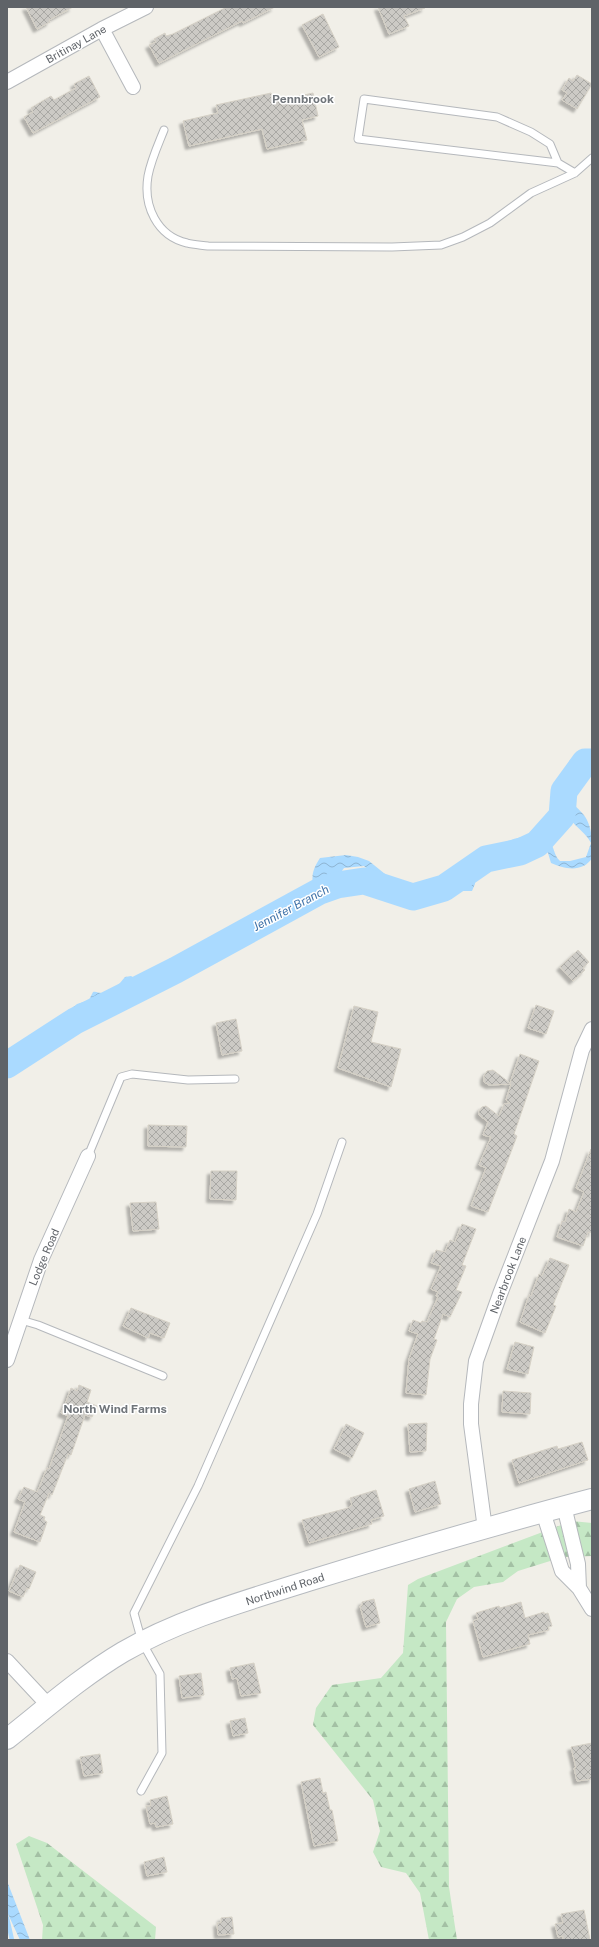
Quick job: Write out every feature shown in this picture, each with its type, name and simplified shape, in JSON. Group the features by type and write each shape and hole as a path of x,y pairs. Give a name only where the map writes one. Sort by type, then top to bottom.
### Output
{"street":[{"name":"Britinay Lane","path":"7,82 102,29 129,11 146,7"},
{"path":"102,29 133,88"},
{"name":"Nearbrook Lane","path":"485,1528 471,1424 471,1404 476,1361 500,1294 552,1160 582,1050 592,1029"},
{"name":"Lodge Road","path":"7,1360 41,1260 88,1156"},
{"name":"Northwind Road","path":"7,1739 107,1662 142,1642 200,1617 258,1597 485,1528 592,1499"},
{"path":"564,1506 578,1564 579,1588"},
{"path":"543,1512 562,1571 579,1588 592,1609"},
{"path":"7,1661 49,1706"}],"lane":[{"path":"558,163 550,144 531,132 497,117 364,99 358,139 558,163 576,173"},
{"path":"164,130 152,160 148,177 148,204 160,228 172,237 187,243 208,246 392,248 442,245 463,237 490,222 531,193 576,173 592,158"},
{"path":"88,1156 121,1077 132,1074 188,1080 235,1079"},
{"path":"141,1790 162,1753 160,1674 142,1642 134,1613 201,1479 317,1214 342,1142"},
{"path":"21,1320 38,1325 163,1376"}],"green space":[{"path":"572,1521 592,1523 592,1556 563,1557 518,1571 503,1582 474,1587 457,1599 446,1622 449,1887 457,1940 429,1940 420,1893 406,1873 381,1867 373,1852 380,1831 373,1800 313,1725 316,1708 332,1685 381,1678 403,1653 408,1585 418,1579"},
{"path":"29,1836 47,1843 156,1927 155,1940 42,1940 43,1925 16,1844"}],"water":[{"name":"Jennifer Branch","path":"578,757 592,759 592,767 571,782 568,794 573,803 584,815 590,829 592,839 592,858 584,866 578,868 567,868 551,863 548,853 543,847 531,839 521,840 480,861 476,868 475,884 472,891 456,891 445,895 430,904 400,896 364,866 344,868 339,875 332,878 318,891 306,909 296,917 267,931 199,956 181,970 156,978 146,986 109,1002 86,1016 45,1051 26,1062 17,1063 7,1071 7,1055 24,1047 36,1034 47,1029 77,1004 89,1000 93,992 109,992 113,990 125,977 131,976 138,980 155,967 191,951 199,943 233,933 262,919 274,920 299,907 314,890 313,874 315,866 320,858 346,855 369,861 411,895 429,899 442,891 460,872 482,854 496,846 515,839 533,836 548,840 560,861 570,861 586,857 591,843 587,836 566,813 564,799 568,764 570,760"},
{"path":"7,1881 30,1940 20,1940 7,1912"}],"building":[{"path":"26,7 73,7 49,20 50,22 37,29"},
{"path":"227,7 275,7 243,23 242,21 159,63 149,45 156,42 154,39 165,33 166,36 173,34"},
{"path":"378,7 425,8 404,16 409,26 389,34"},
{"path":"323,14 339,47 319,57 302,25"},
{"path":"577,75 592,84 577,109 562,100 567,93 562,90 569,78 573,81"},
{"path":"89,76 100,97 33,133 24,117 33,112 31,108 51,96 54,100 76,88 74,84"},
{"path":"271,93 273,102 313,93 318,116 302,120 307,140 267,149 262,129 189,146 183,121 218,113 216,105"},
{"path":"578,950 589,962 583,968 585,970 573,981 560,967"},
{"path":"536,1005 554,1011 546,1034 528,1028"},
{"path":"354,1006 378,1012 371,1042 401,1049 391,1087 338,1068"},
{"path":"236,1019 242,1051 222,1055 216,1023"},
{"path":"520,1054 539,1061 514,1134 517,1136 488,1212 471,1206 486,1168 479,1165 491,1137 483,1135 488,1122 479,1115 479,1111 482,1107 486,1106 499,1116 504,1104 510,1103 506,1100 511,1084 489,1085 484,1082 484,1076 487,1071 493,1070 510,1083"},
{"path":"148,1125 187,1126 186,1147 148,1146"},
{"path":"591,1149 592,1233 588,1232 583,1246 557,1237 562,1221 565,1222 569,1209 576,1212 584,1192 576,1188"},
{"path":"211,1171 237,1171 236,1200 210,1199"},
{"path":"156,1202 159,1229 133,1231 130,1203"},
{"path":"462,1224 476,1229 462,1265 466,1266 456,1290 462,1292 450,1317 443,1314 434,1339 437,1340 430,1359 426,1395 406,1393 409,1359 418,1334 409,1331 413,1320 421,1323 422,1321 427,1322 438,1297 436,1296 438,1292 431,1289 441,1266 431,1263 436,1250 445,1252 450,1240 455,1242"},
{"path":"550,1258 569,1265 553,1305 556,1306 545,1333 520,1322 529,1295 531,1296 539,1274 542,1276"},
{"path":"131,1308 170,1323 164,1338 150,1333 148,1338 123,1326"},
{"path":"515,1342 534,1347 528,1374 507,1369"},
{"path":"79,1385 91,1390 87,1402 97,1406 92,1417 85,1415 71,1455 68,1454 52,1495 49,1493 40,1515 45,1517 44,1520 47,1522 40,1542 14,1532 25,1502 18,1499 24,1487 37,1492 47,1468 49,1469 68,1416 61,1413 71,1388 77,1391"},
{"path":"503,1391 531,1393 530,1414 502,1412"},
{"path":"427,1423 426,1451 410,1452 408,1424"},
{"path":"346,1424 364,1433 352,1458 334,1449"},
{"path":"582,1442 588,1460 519,1483 512,1460 557,1446 558,1449"},
{"path":"435,1481 441,1504 415,1512 409,1489"},
{"path":"376,1490 384,1516 371,1520 372,1524 309,1543 302,1520 348,1508 352,1505 350,1498"},
{"path":"20,1565 36,1572 29,1589 27,1588 23,1597 9,1591"},
{"path":"374,1599 380,1623 366,1627 360,1606 362,1606 362,1602"},
{"path":"521,1602 525,1618 544,1612 544,1614 548,1613 552,1626 548,1627 549,1630 528,1635 530,1644 483,1657 473,1621 478,1619 476,1613 499,1606 500,1608"},
{"path":"254,1663 261,1693 241,1696 237,1678 232,1679 230,1668"},
{"path":"201,1673 204,1695 182,1698 179,1676"},
{"path":"245,1718 248,1733 233,1736 230,1721"},
{"path":"592,1743 592,1779 577,1781 574,1768 576,1768 571,1747"},
{"path":"100,1754 103,1773 84,1776 80,1757"},
{"path":"320,1778 323,1793 326,1792 330,1810 332,1810 338,1841 314,1846 301,1782"},
{"path":"167,1796 173,1824 156,1827 155,1823 150,1824 146,1806 151,1806 150,1800"},
{"path":"164,1857 167,1872 147,1876 144,1862"},
{"path":"584,1910 590,1940 563,1940 563,1936 558,1937 555,1924 563,1923 561,1914"},
{"path":"232,1917 234,1934 218,1935 217,1923 221,1923 221,1918"}],"waterway":[{"name":"Jennifer Branch","path":"7,1065 75,1021 176,970 320,891 337,885 364,881 413,897 444,888 486,859 520,852 537,844 562,816 564,791 585,762 592,762"},
{"name":"Jennifer Branch","path":"7,1918 12,1940"}],"district":[{"name":"Pennbrook","path":"303,99"},
{"name":"North Wind Farms","path":"115,1409"}]}
